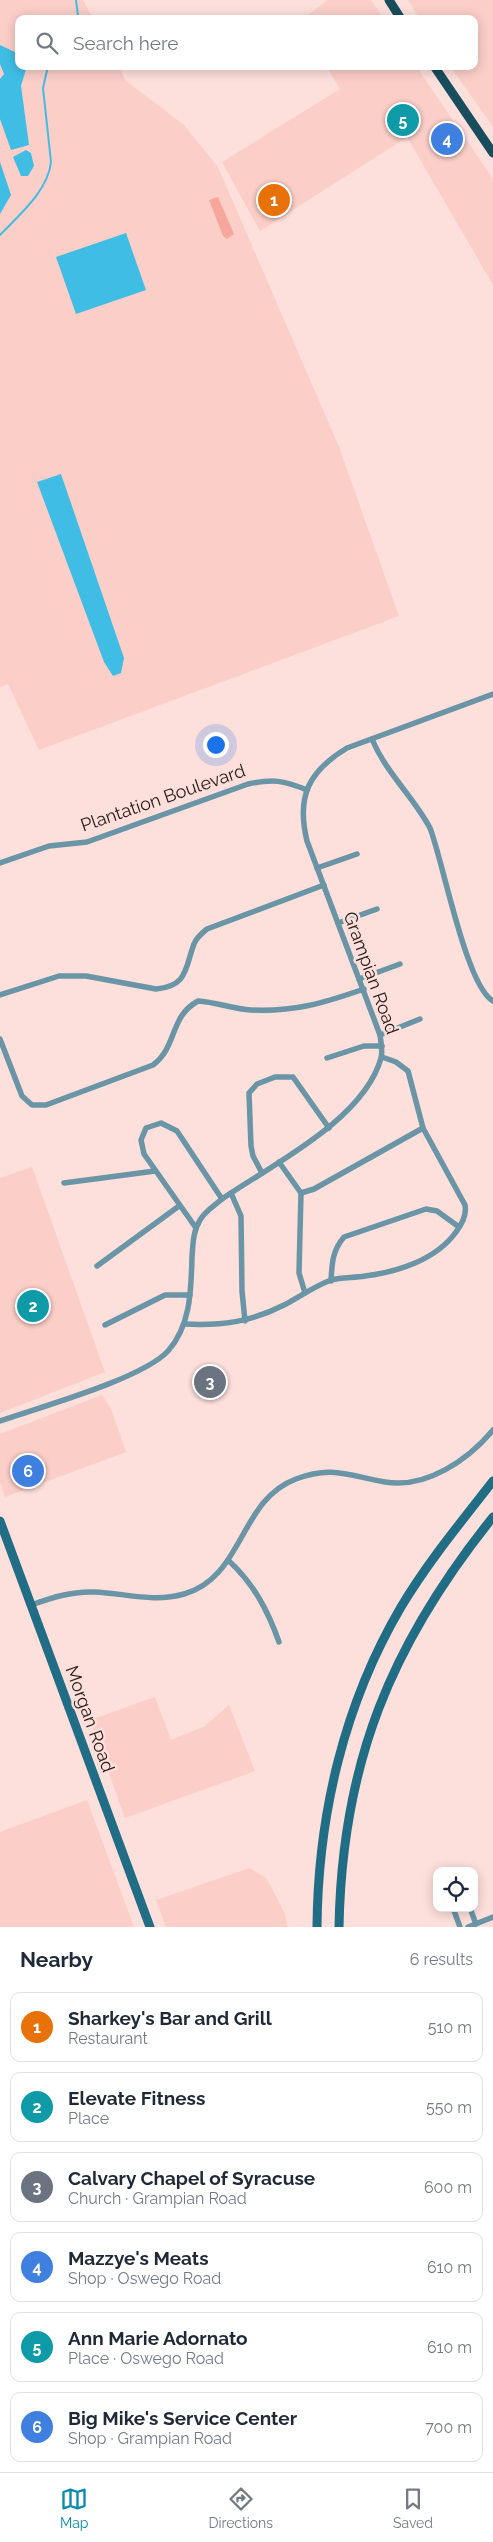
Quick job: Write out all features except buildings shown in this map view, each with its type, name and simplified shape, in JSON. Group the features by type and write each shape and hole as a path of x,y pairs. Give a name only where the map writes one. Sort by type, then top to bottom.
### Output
{"main road":[{"path":"389,0 399,15"},
{"path":"437,70 493,153"},
{"path":"317,1927 318,1886 324,1825 341,1749 353,1713 376,1657 400,1608 446,1540 493,1481"},
{"path":"339,1927 340,1884 346,1825 352,1796 373,1722 393,1672 429,1604 458,1561 493,1517"},
{"name":"Morgan Road","path":"0,1522 150,1927"}],"street":[{"name":"Grampian Road","path":"0,1421 142,1370 169,1349 184,1324 190,1295 193,1238 196,1228 207,1211 329,1128 367,1086 382,1057 380,1035 304,826 303,812 307,790 316,772 327,760 347,748 493,694"},
{"path":"372,739 386,768 421,811 430,828 464,945 480,986 487,997 493,1001"},
{"name":"Plantation Boulevard","path":"0,863 49,846 87,842 248,784 279,780 307,790"},
{"path":"318,868 357,854"},
{"path":"0,995 59,976 99,978 156,989 173,984 187,972 194,944 207,929 324,885"},
{"path":"338,923 378,909"},
{"path":"359,979 400,964"},
{"path":"0,1039 25,1100 35,1106 46,1106 153,1065 164,1055 172,1042 177,1021 189,1006 198,1002 249,1010 284,1010 314,1006 364,990"},
{"path":"380,1035 420,1019"},
{"path":"327,1058 364,1046 382,1046"},
{"path":"184,1324 208,1325 245,1321 262,1316 331,1281 383,1274 404,1267 437,1251 449,1241 459,1227 466,1211 465,1205 423,1128 408,1071 396,1062 382,1057"},
{"path":"262,1173 253,1156 251,1146 248,1098 253,1087 257,1084 275,1077 293,1077 329,1128"},
{"path":"196,1228 155,1171 141,1147 140,1140 146,1128 161,1123 173,1127 222,1200"},
{"path":"301,1193 314,1189 423,1128"},
{"path":"279,1162 301,1193 299,1273 305,1293"},
{"path":"64,1183 155,1171"},
{"path":"231,1193 242,1216 242,1291 245,1321"},
{"path":"97,1266 179,1206"},
{"path":"331,1281 333,1256 337,1245 344,1237 426,1209 437,1211 459,1227"},
{"path":"105,1325 165,1296 190,1295"},
{"path":"31,1605 78,1592 119,1594 154,1599 185,1594 208,1583 229,1561 255,1511 267,1496 290,1481 314,1473 330,1472 346,1472 386,1482 400,1483 420,1479 441,1472 462,1459 493,1430"},
{"path":"229,1561 241,1572 262,1601 279,1642"},
{"path":"454,1912 460,1927"},
{"path":"472,1912 476,1924"},
{"path":"468,1927 493,1917"}],"shaded area":[{"path":"0,0 83,0 91,15 15,15 15,70 120,70 126,81 184,125 218,167 339,447 399,616 39,750 8,684 0,687"},
{"path":"328,0 371,0 381,15 307,15"},
{"path":"408,0 493,0 493,127 453,70 478,70 478,15 417,15"},
{"path":"328,70 419,70 493,179 493,285 407,137 260,231 222,162 340,89"},
{"path":"218,197 234,234 227,239 223,236 209,200"},
{"path":"32,1167 105,1372 0,1413 0,1178"},
{"path":"102,1395 111,1409 126,1452 5,1497 0,1482 0,1434"},
{"path":"155,1697 171,1740 205,1726 229,1705 255,1771 125,1818 90,1720"},
{"path":"87,1800 134,1927 0,1927 0,1832"},
{"path":"250,1868 267,1879 285,1914 287,1927 166,1927 156,1900"}],"water":[{"path":"0,45 15,52 15,70 26,70 21,86 29,145 11,150 0,119 0,79 4,74 0,64"},
{"path":"26,150 31,153 34,166 28,176 21,176 13,157"},
{"path":"0,162 11,195 0,214"},
{"path":"126,233 146,290 76,314 56,257"},
{"path":"61,474 124,658 121,673 113,676 104,662 37,482"}],"waterway":[{"path":"76,0 78,15"},
{"path":"0,235 39,193 49,173 51,162 43,88 47,70"}],"place":[{"name":"Ann Marie Adornato","path":"403,120"},
{"name":"Mazzye's Meats","path":"447,139"},
{"name":"Sharkey's Bar and Grill","path":"274,200"},
{"name":"Elevate Fitness","path":"33,1306"},
{"name":"Calvary Chapel of Syracuse","path":"210,1382"},
{"name":"Big Mike's Service Center","path":"28,1471"}]}
